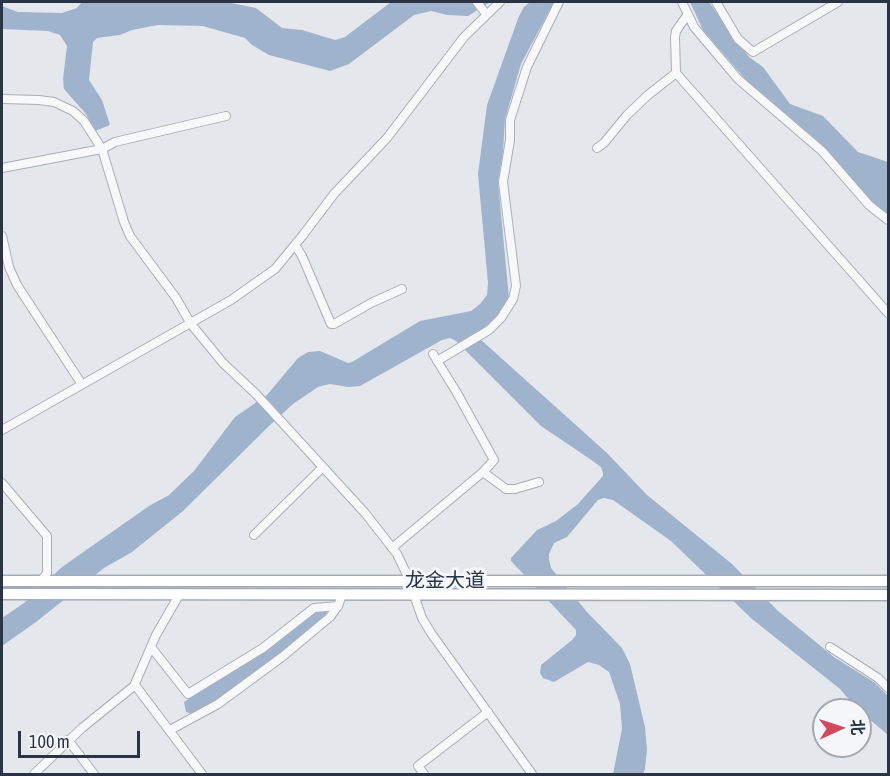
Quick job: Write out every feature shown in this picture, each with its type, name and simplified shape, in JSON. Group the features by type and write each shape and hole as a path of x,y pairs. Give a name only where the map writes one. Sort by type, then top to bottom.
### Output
{"main road":[{"name":"龙金大道","path":"2,581 888,581"},
{"name":"龙金大道","path":"2,594 888,595"}],"street":[{"path":"2,430 81,383 191,324 266,276 295,245 334,194 373,155 453,51 482,8 500,2"},
{"path":"392,548 483,472 494,460 435,357 460,348 481,335 496,324 511,305 516,286 503,182 510,140 510,120 527,67 559,2"},
{"path":"684,2 694,27 738,79 822,151 869,205 888,220"},
{"path":"716,2 738,39 753,52 838,2"},
{"path":"688,14 676,31 674,49 676,73 888,313"},
{"path":"597,148 604,144 648,95 676,73"},
{"path":"2,99 46,100 67,108 84,121 102,149 127,229 134,242 176,298 191,324 223,363 256,394 365,513 392,548 410,581"},
{"path":"2,168 102,149 115,142 226,116"},
{"path":"2,236 9,267 17,285 81,383"},
{"path":"295,245 302,256 331,324 402,289"},
{"path":"254,536 323,467"},
{"path":"483,472 506,489 516,489 539,482"},
{"path":"2,483 47,536 46,573 41,581"},
{"path":"34,774 68,740 135,685 151,647 179,594"},
{"path":"170,730 202,714 258,675 330,617 342,595"},
{"path":"414,595 422,618 532,774"},
{"path":"151,647 188,694 263,648 314,608 338,606"},
{"path":"831,647 878,678 888,688"},
{"path":"135,685 202,774"},
{"path":"424,774 418,766 488,712"},
{"path":"68,740 94,774"}],"water":[{"path":"82,2 231,3 256,8 282,28 302,30 335,40 345,37 391,2 490,2 468,16 447,15 431,11 414,15 349,64 330,71 269,55 245,38 203,26 158,25 120,35 97,38 93,42 89,80 102,100 110,125 95,131 86,114 64,89 67,46 60,35 48,31 2,29 2,6 18,12 62,13 77,8"},
{"path":"530,2 554,2 521,64 505,119 498,182 509,298 499,315 480,331 480,339 607,453 647,495 732,564 778,611 834,657 875,683 888,696 888,735 872,722 872,698 848,698 840,689 752,619 671,541 613,500 604,498 598,500 567,537 554,543 549,559 551,568 587,612 622,648 630,664 645,727 647,750 645,769 643,774 613,774 622,729 620,704 609,672 599,665 588,662 554,682 543,678 540,673 541,665 572,640 576,635 576,630 511,561 511,558 537,530 556,521 578,504 603,476 601,467 541,426 456,341 450,338 442,340 360,386 330,384 318,387 293,404 183,511 132,552 104,568 2,646 2,618 24,603 62,567 149,506 169,495 194,471 235,417 267,395 298,358 308,352 320,351 348,363 352,362 420,321 471,311 480,304 487,295 488,283 478,174 487,105 524,7"},
{"path":"690,2 709,2 749,57 763,67 790,104 823,116 858,152 888,162 888,216 877,209 819,142 747,81 703,30"},
{"path":"327,610 326,616 236,689 193,714 186,712 184,702 237,669 297,623 317,611"}]}
